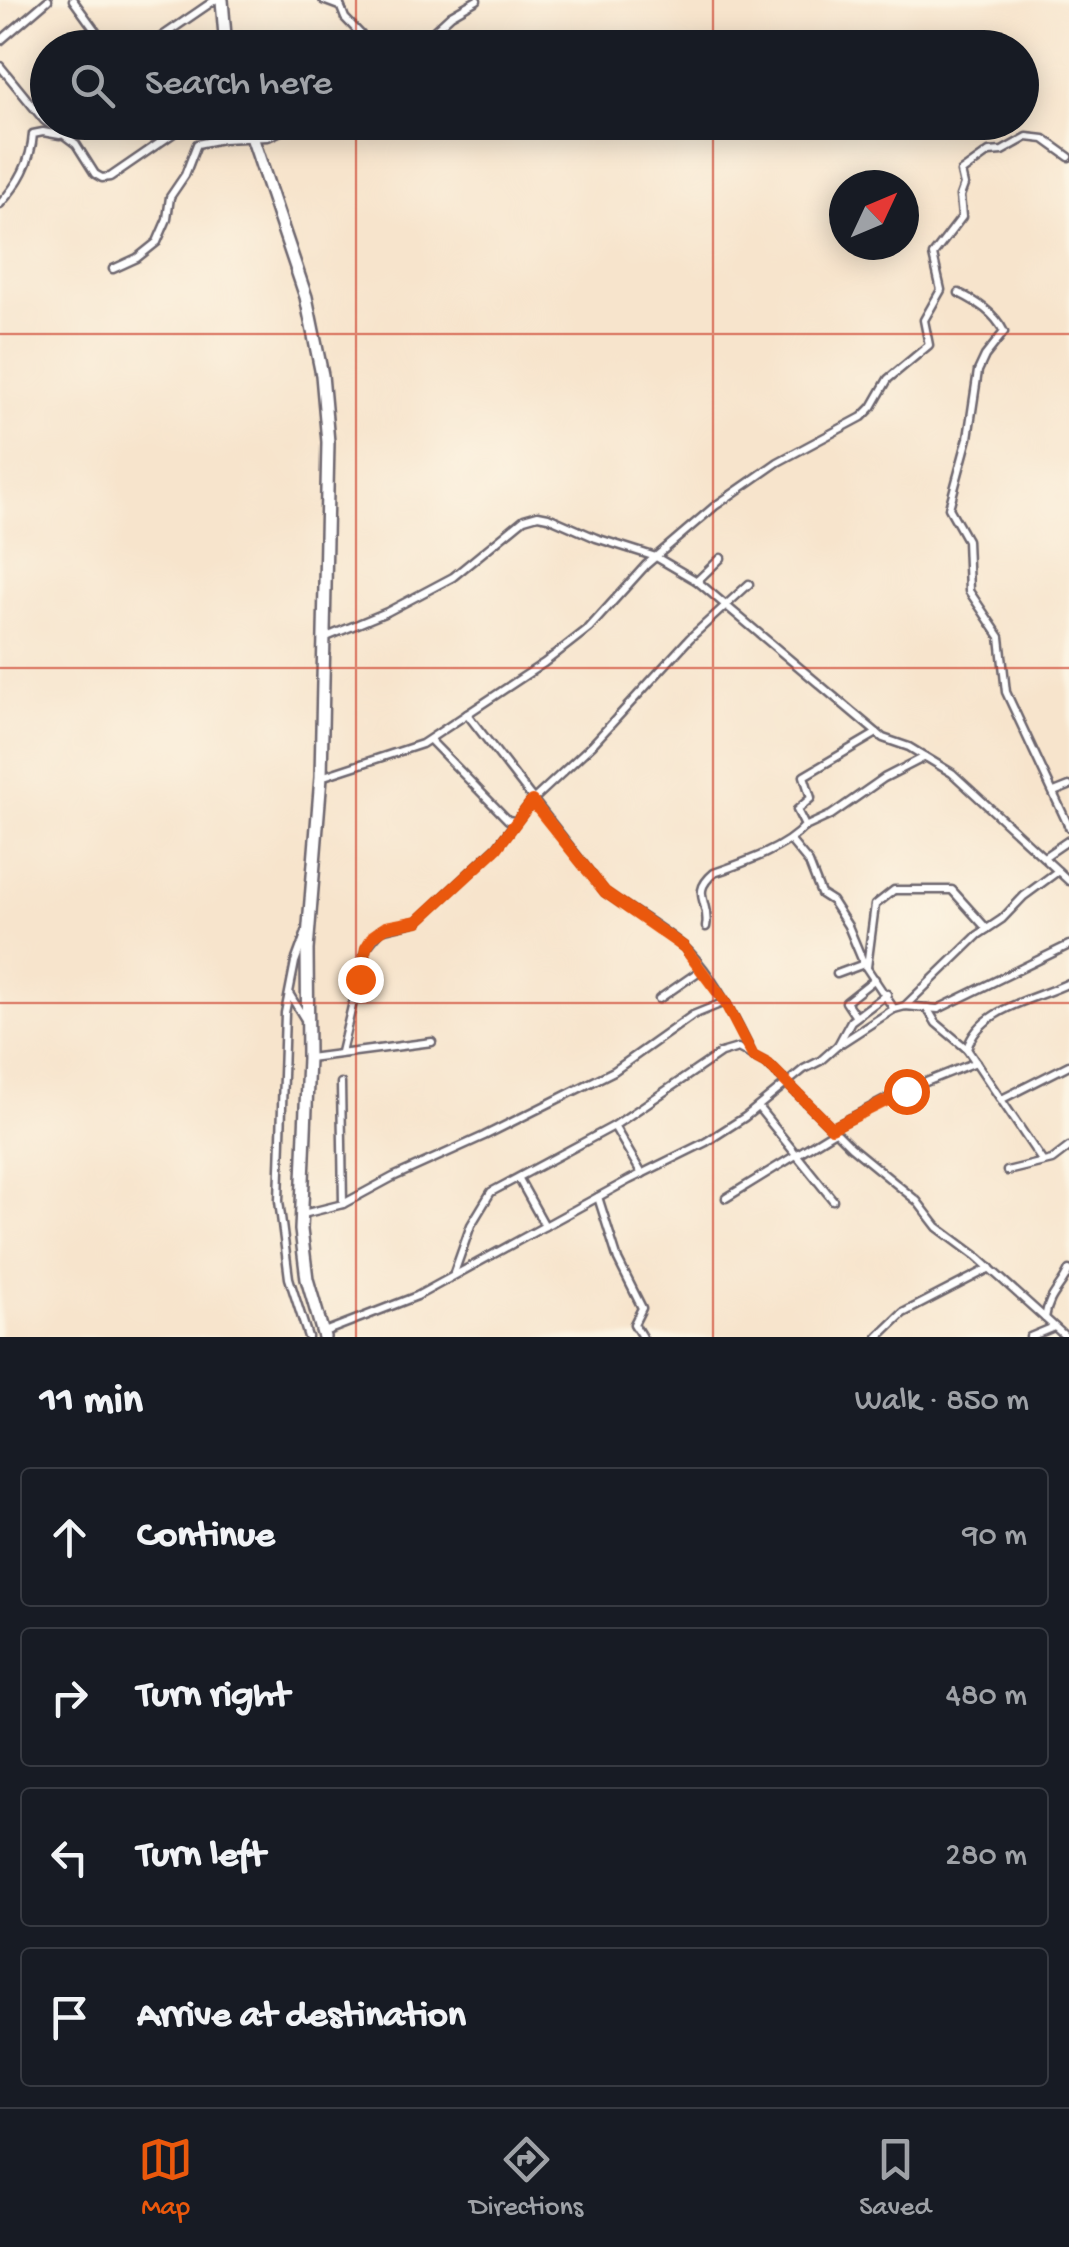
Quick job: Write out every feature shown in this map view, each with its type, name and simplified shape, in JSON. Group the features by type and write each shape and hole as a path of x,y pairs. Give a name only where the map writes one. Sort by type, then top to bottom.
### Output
{"main road":[{"path":"218,0 223,30"},
{"path":"254,140 302,284 322,375 328,504 321,777 309,927 302,1214 307,1279 324,1335"}],"street":[{"path":"0,41 48,0"},
{"path":"74,0 95,30"},
{"path":"172,30 218,0"},
{"path":"322,0 338,3 355,30"},
{"path":"434,30 477,0"},
{"path":"0,66 30,101"},
{"path":"1039,139 1069,157"},
{"path":"0,204 23,175 32,140"},
{"path":"69,140 95,174 105,179 161,140"},
{"path":"113,268 136,258 157,242 167,219 170,197 185,175 197,144 217,140"},
{"path":"321,777 430,740 580,636 656,557 714,506 744,489 773,465 862,417 888,378 928,347 924,320 940,290 932,261 962,216 961,172 988,152 1002,151 1020,140"},
{"path":"959,293 979,304 1004,332 978,371 968,438 949,508 966,540 968,591 1000,636 1006,692 1069,827"},
{"path":"324,638 453,578 529,516 548,517 596,538 656,557 697,580 877,733 958,777 1069,880"},
{"path":"697,580 720,558"},
{"path":"340,1052 370,940 386,927 418,921 497,848 532,801 592,745 724,604 749,584"},
{"path":"466,714 605,892 684,947 725,1002 753,1056"},
{"path":"806,827 797,810 810,798 804,776 877,733"},
{"path":"430,740 508,820 516,822"},
{"path":"706,927 708,913 700,893 708,878 790,840 884,778 926,757"},
{"path":"1054,792 1069,786"},
{"path":"790,840 809,863 821,894 832,901 848,926 865,966 894,1009"},
{"path":"1044,858 1069,840"},
{"path":"324,1335 417,1296 706,1142 837,1046 905,1006 922,986 1058,870"},
{"path":"865,966 875,905 894,890 952,890 987,929"},
{"path":"308,1337 289,1278 280,1202 282,1068 289,994 295,962 309,927"},
{"path":"905,1006 938,1010 1069,945"},
{"path":"837,974 865,966"},
{"path":"659,999 702,970"},
{"path":"856,1017 846,1002 875,979"},
{"path":"967,1050 974,1032 1002,1010 1069,983"},
{"path":"289,994 308,1029"},
{"path":"837,1046 856,1017 887,994"},
{"path":"302,1214 343,1204 614,1071 693,1016 725,1002"},
{"path":"926,1007 945,1032 967,1050 1043,1162"},
{"path":"308,1058 432,1042"},
{"path":"454,1274 470,1225 488,1196 614,1126 726,1050 738,1048 768,1064 834,1130 917,1201 937,1227 990,1268 1066,1337"},
{"path":"726,1198 896,1094 976,1062"},
{"path":"1002,1099 1069,1065"},
{"path":"340,1083 343,1204"},
{"path":"758,1107 834,1200"},
{"path":"614,1126 642,1174"},
{"path":"1008,1170 1052,1160 1069,1147"},
{"path":"519,1180 544,1226"},
{"path":"598,1197 618,1260 642,1308 634,1324 642,1337"},
{"path":"878,1337 912,1307 990,1268"},
{"path":"1045,1318 1048,1300 1063,1284 1069,1270"},
{"path":"1030,1337 1055,1327"}],"route":[{"path":"360,979 366,948 373,936 386,927 418,921 497,848 532,801 609,896 636,910 657,930 684,947 725,1002 753,1056 788,1082 832,1128 906,1091"}]}
